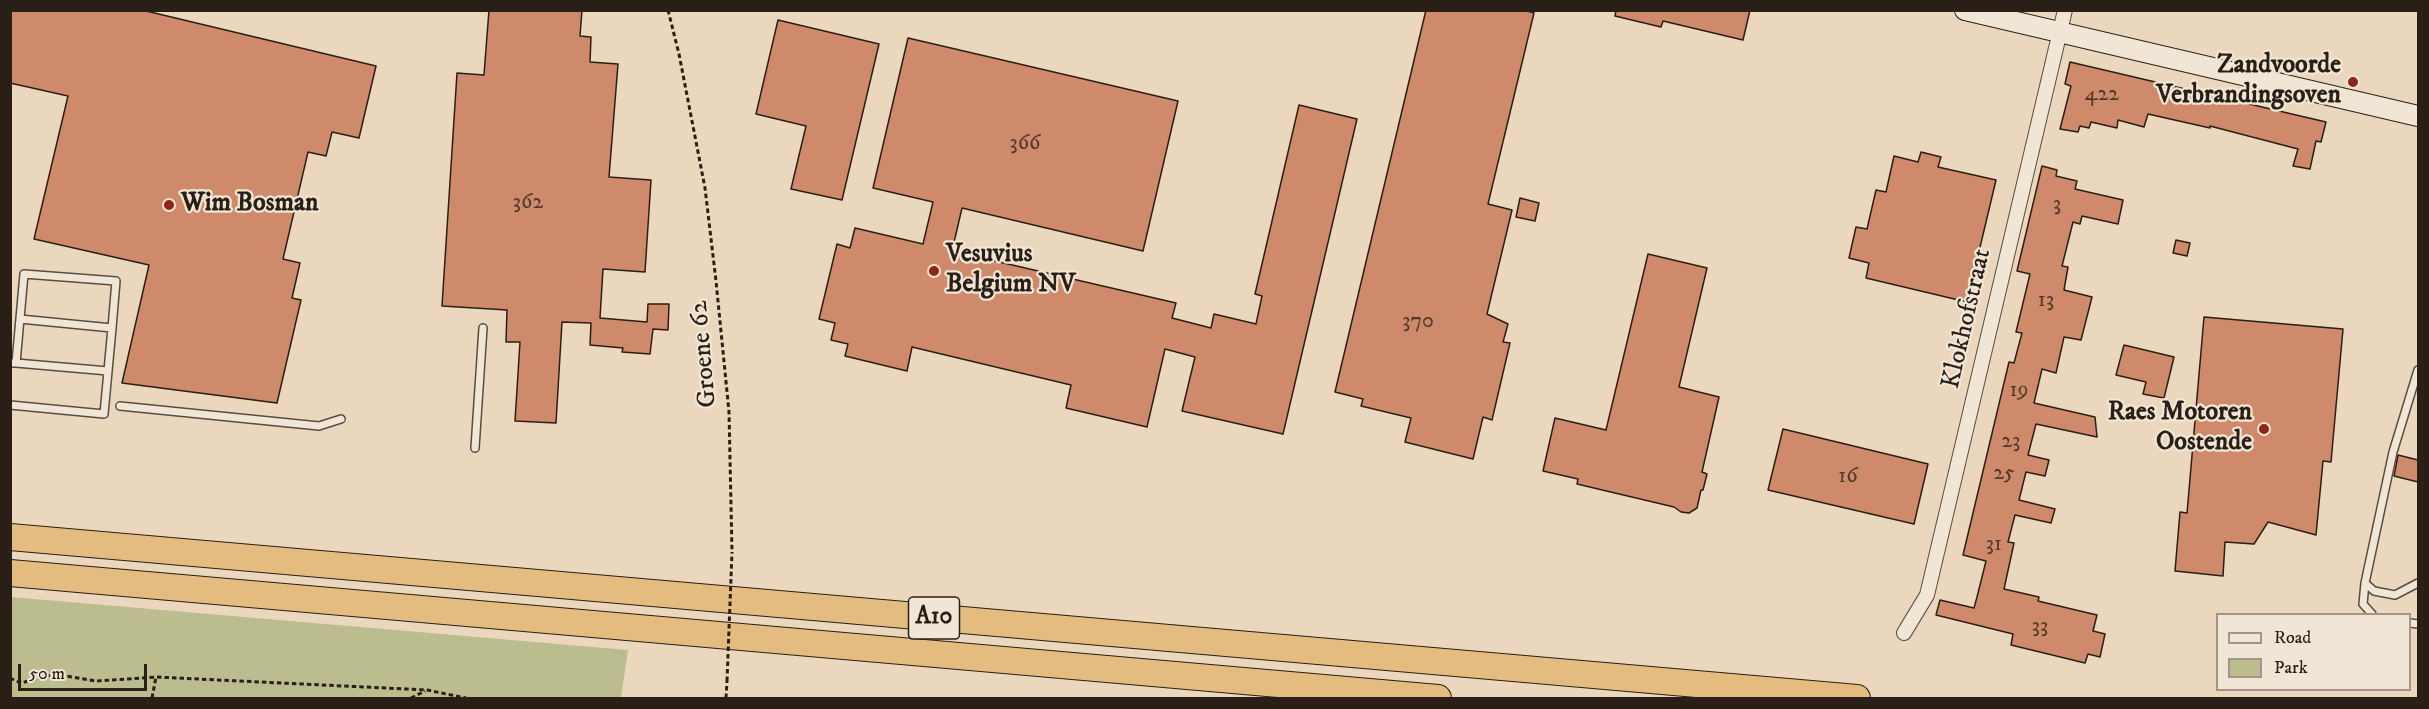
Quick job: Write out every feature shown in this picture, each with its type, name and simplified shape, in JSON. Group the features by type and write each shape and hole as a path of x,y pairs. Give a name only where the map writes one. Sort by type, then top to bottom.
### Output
{"highway":[{"name":"A10","path":"10,537 1857,699"},
{"name":"A10","path":"10,573 1438,699"}],"main road":[{"path":"1965,10 2418,116"}],"street":[{"name":"Klokhofstraat","path":"1904,633 1927,595 2065,10"}],"lane":[{"path":"10,405 104,414 108,371 112,328 116,281 24,274 13,363 108,371"},
{"path":"20,319 112,328"},
{"path":"476,448 483,328"},
{"path":"2370,613 2363,604 2365,583 2393,452 2418,370"},
{"path":"120,406 319,426 341,419"},
{"path":"2365,583 2374,591 2395,595 2418,583"}],"path":[{"name":"Groene 62","path":"668,10 679,54 705,188 717,281 729,412 732,552 726,699"},
{"path":"10,678 21,683 54,674 96,681 156,677 427,690 466,699"},
{"path":"152,699 156,677"},
{"path":"411,699 427,690"}],"green space":[{"path":"11,597 628,650 621,698 11,698"}],"building":[{"name":"Wim Bosman","path":"10,10 142,10 376,66 359,138 332,132 326,156 308,152 283,259 300,263 292,298 301,300 277,403 122,383 149,265 34,239 68,96 10,83"},
{"path":"489,10 582,10 580,36 591,37 590,62 618,64 609,177 651,180 645,272 603,269 600,318 647,322 648,304 669,304 668,330 653,329 650,354 622,352 623,348 590,345 591,323 562,322 556,423 515,421 520,342 506,342 507,310 442,306 457,73 484,75"},
{"path":"1426,10 1524,10 1534,13 1488,204 1512,210 1487,314 1508,324 1503,342 1510,343 1492,420 1483,417 1473,459 1405,442 1411,418 1361,406 1363,399 1335,392"},
{"path":"1616,10 1750,10 1743,40 1663,21 1661,27 1615,16"},
{"path":"778,20 879,44 842,200 791,189 806,126 756,114"},
{"path":"908,38 1178,101 1143,251 962,208 952,251 1176,303 1172,318 1211,328 1214,314 1256,324 1262,296 1255,294 1299,105 1357,119 1283,434 1182,411 1195,357 1165,349 1147,427 1066,408 1071,385 912,347 907,371 845,356 848,344 831,340 835,323 819,319 837,244 850,248 855,228 923,244 933,202 873,188"},
{"path":"2070,62 2326,122 2321,142 2316,141 2310,169 2293,166 2298,149 2210,126 2210,128 2148,114 2144,127 2118,120 2117,128 2091,122 2089,128 2080,126 2078,132 2060,129 2071,86 2065,84"},
{"path":"1921,152 1941,157 1938,167 1996,180 1967,302 1866,278 1869,263 1849,258 1856,227 1867,229 1876,190 1886,192 1894,156 1918,162"},
{"path":"2042,166 2057,170 2056,176 2077,181 2075,189 2123,200 2118,224 2082,216 2080,224 2073,222 2062,266 2068,267 2064,290 2092,297 2081,340 2064,337 2056,373 2042,369 2034,403 2095,417 2097,437 2036,424 2028,455 2049,460 2045,476 2026,472 2019,500 2055,509 2051,523 2015,515 2008,542 2014,543 2004,589 2039,597 2038,601 2097,615 2093,631 2105,634 2100,657 2088,654 2085,663 2011,645 2013,634 1936,615 1940,600 1974,608 1986,561 1963,555 2009,362 2014,363 2022,333 2016,332 2030,274 2017,271"},
{"path":"1520,198 1539,203 1535,221 1516,217"},
{"path":"2176,240 2190,243 2187,256 2173,253"},
{"path":"1648,254 1707,268 1679,387 1719,397 1702,472 1707,474 1703,490 1701,490 1697,508 1689,513 1681,512 1674,507 1577,484 1578,479 1543,471 1555,418 1606,430"},
{"name":"Raes Motoren Oostende","path":"2204,317 2343,329 2331,462 2323,461 2316,535 2268,522 2254,544 2225,542 2223,576 2175,571 2180,512 2187,513"},
{"path":"2124,345 2174,357 2164,398 2143,394 2146,382 2116,375"},
{"path":"1783,429 1928,464 1914,524 1768,490"},
{"path":"2398,455 2418,460 2418,482 2394,476"}],"place":[{"name":"Zandvoorde Verbrandingsoven","path":"2353,82"},
{"name":"Wim Bosman","path":"169,205"},
{"name":"Vesuvius Belgium NV","path":"934,271"},
{"name":"Raes Motoren Oostende","path":"2264,429"}]}
